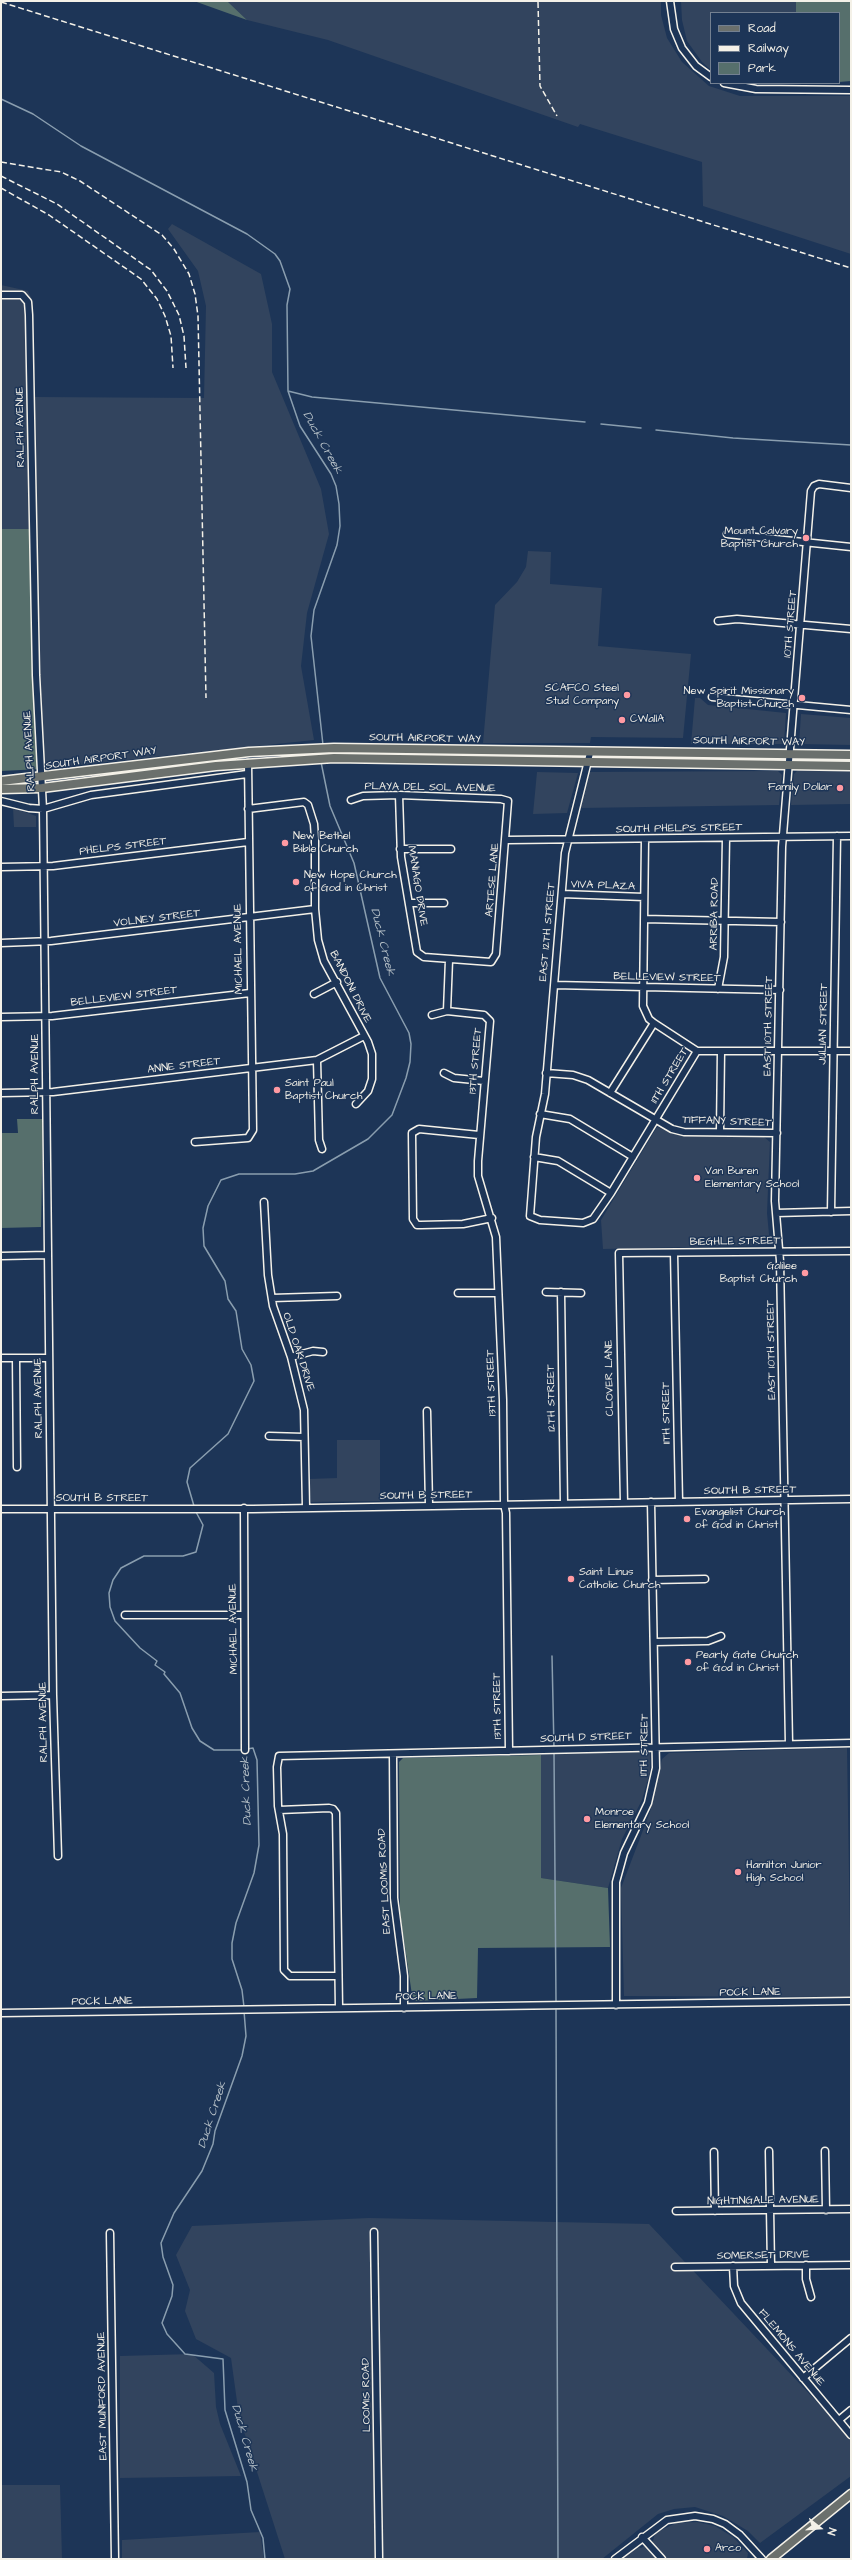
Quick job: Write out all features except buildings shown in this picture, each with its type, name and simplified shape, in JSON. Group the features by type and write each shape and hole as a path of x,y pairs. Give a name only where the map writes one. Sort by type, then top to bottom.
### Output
{"main road":[{"name":"SOUTH AIRPORT WAY","path":"1,781 42,778 249,752 313,749 851,766"},
{"name":"SOUTH AIRPORT WAY","path":"1,789 42,788 248,763 331,758 590,757 791,754 851,755"},
{"path":"771,2559 851,2494"}],"street":[{"path":"670,1 674,29 682,48 696,66 710,75"},
{"path":"729,84 756,89 851,90"},
{"name":"RALPH AVENUE","path":"1,295 22,295 28,302 29,314 36,675 43,809 53,1695 58,1856"},
{"name":"10TH STREET","path":"790,765 811,491 814,486 819,484 851,488"},
{"path":"727,534 851,546"},
{"path":"718,621 738,619 851,628"},
{"path":"712,696 794,706 851,710"},
{"name":"EAST 12TH STREET","path":"540,1114 546,1073 567,840 590,757"},
{"name":"MICHAEL AVENUE","path":"195,1142 248,1138 251,1135 248,763"},
{"name":"EAST 10TH STREET","path":"789,1744 780,1252 776,1213 783,837 790,765"},
{"path":"1,801 29,808 43,809 91,795 247,774"},
{"name":"PLAYA DEL SOL AVENUE","path":"351,800 363,796 399,796 501,799 508,801"},
{"name":"MANIAGO DRIVE","path":"399,796 400,850 419,954 449,960"},
{"name":"ARTESE LANE","path":"449,960 491,962 494,960 496,954 508,801"},
{"name":"BANDONI DRIVE","path":"248,808 304,802 308,806 314,824 315,928 324,961 337,982 372,1054 372,1079 368,1091 356,1104"},
{"name":"JULIAN STREET","path":"831,1212 837,836"},
{"name":"SOUTH PHELPS STREET","path":"506,840 851,836"},
{"name":"ARRIBA ROAD","path":"718,989 724,957 726,838"},
{"name":"11TH STREET","path":"534,1157 530,1216 540,1220 586,1222 597,1215 697,1050 654,1023 644,1010 642,988 645,839"},
{"name":"PHELPS STREET","path":"1,867 44,866 248,842"},
{"path":"400,850 451,849"},
{"name":"VIVA PLAZA","path":"562,894 644,897"},
{"path":"410,903 444,903"},
{"name":"VOLNEY STREET","path":"1,943 44,942 315,909"},
{"path":"644,918 781,922"},
{"path":"432,1015 446,1011 449,960"},
{"path":"314,994 337,982"},
{"name":"BELLEVIEW STREET","path":"554,984 642,988 780,990"},
{"name":"BELLEVIEW STREET","path":"1,1017 45,1016 250,993"},
{"name":"13TH STREET","path":"446,1011 484,1015 489,1018 479,1135 478,1176 492,1218 496,1237 503,1400 504,1504 506,1513 509,1751"},
{"path":"610,1093 654,1023"},
{"name":"ANNE STREET","path":"1,1093 46,1092 317,1060 364,1036"},
{"path":"697,1050 778,1052 851,1051"},
{"path":"720,1132 721,1050"},
{"path":"317,1060 319,1140 322,1148"},
{"path":"444,1073 454,1078 484,1081"},
{"name":"TIFFANY STREET","path":"546,1073 582,1077 655,1120 680,1131 777,1134"},
{"path":"611,1193 558,1161 534,1157 540,1114 570,1119 633,1157"},
{"path":"479,1135 419,1129 412,1133 413,1219 414,1222 421,1225 463,1224 492,1218"},
{"name":"OLD OAK DRIVE","path":"264,1202 268,1275 272,1298 276,1318 291,1357 304,1410 306,1507"},
{"path":"776,1213 851,1211"},
{"name":"BIEGHLE STREET","path":"619,1253 851,1250"},
{"name":"CLOVER LANE","path":"619,1253 624,1503"},
{"name":"11TH STREET","path":"674,1253 679,1502"},
{"path":"1,1256 48,1255"},
{"path":"546,1292 581,1293"},
{"name":"12TH STREET","path":"561,1292 564,1504"},
{"path":"458,1293 498,1293"},
{"path":"272,1298 337,1296"},
{"path":"291,1357 313,1351 323,1352"},
{"path":"1,1358 49,1358"},
{"path":"16,1358 17,1467"},
{"path":"427,1411 429,1505"},
{"path":"269,1436 304,1437"},
{"name":"SOUTH B STREET","path":"1,1510 564,1504 851,1499"},
{"name":"11TH STREET","path":"616,2005 616,1882 624,1853 651,1794 656,1746 651,1502"},
{"name":"MICHAEL AVENUE","path":"244,1508 245,1750"},
{"path":"652,1580 705,1579"},
{"path":"125,1616 244,1615"},
{"path":"654,1642 708,1641 721,1636"},
{"path":"1,1696 53,1695"},
{"name":"SOUTH D STREET","path":"279,1810 277,1767 279,1756 656,1746 851,1743"},
{"name":"EAST LOOMIS ROAD","path":"393,1754 394,1898 404,1976 404,2008"},
{"path":"338,1976 290,1976 284,1970 284,1834 279,1810 329,1808 333,1809 336,1813 339,2008"},
{"name":"POCK LANE","path":"1,2013 851,2001"},
{"path":"769,2151 771,2266"},
{"path":"825,2151 826,2210"},
{"path":"714,2152 715,2211"},
{"name":"NIGHTINGALE AVENUE","path":"676,2211 851,2210"},
{"name":"LOOMIS ROAD","path":"374,2232 379,2559"},
{"name":"EAST MUNFORD AVENUE","path":"110,2233 115,2559"},
{"path":"806,2265 806,2279 811,2297"},
{"name":"SOMERSET DRIVE","path":"675,2267 851,2265"},
{"name":"FLEMONS AVENUE","path":"733,2266 734,2286 741,2303 851,2435"},
{"path":"803,2378 851,2338"},
{"path":"839,2420 851,2410"},
{"path":"615,2559 642,2537 667,2520 695,2516 713,2519 740,2535 762,2559"},
{"path":"642,2537 662,2559"}],"shaded area":[{"path":"227,1 661,1 661,15 667,38 682,62 709,86 740,96 851,96 851,254 703,206 702,162 580,124 578,127 328,40 247,20"},
{"path":"681,1 796,1 796,12 710,12 710,69 702,62 687,41 682,20"},
{"path":"172,224 261,274 272,324 272,372 321,489 329,534 307,613 301,666 314,740 41,769 36,529 1,529 1,285 28,291 33,302 34,397 204,398 206,306 198,271 168,229"},
{"path":"528,551 551,552 550,584 602,588 598,646 691,654 683,738 591,737 590,743 483,743 495,605 517,582 526,567"},
{"path":"695,698 700,698 708,705 786,713 784,744 691,744"},
{"path":"801,714 851,718 851,745 799,744"},
{"path":"798,770 851,771 851,804 791,805 794,774"},
{"path":"778,771 782,775 779,805 581,808 590,772"},
{"path":"537,772 578,773 567,813 533,814"},
{"path":"13,808 36,816 36,827 14,827"},
{"name":"Van Buren Elementary School","path":"657,1127 679,1135 764,1137 770,1142 767,1213 770,1245 603,1249 601,1220"},
{"path":"337,1440 380,1440 380,1501 311,1502 309,1479 337,1478"},
{"name":"Hamilton Junior High School","path":"847,1748 851,1997 624,1996 621,1888 650,1812 662,1759 669,1753"},
{"name":"Monroe Elementary School","path":"650,1751 650,1772 642,1800 622,1839 608,1888 541,1878 541,1755"},
{"path":"369,2218 649,2224 851,2438 851,2476 760,2543 748,2531 723,2516 695,2507 674,2509 658,2514 602,2559 285,2559 239,2416 231,2358 196,2339 185,2311 190,2290 176,2255 192,2226"},
{"path":"192,2354 214,2373 216,2407 220,2424 241,2476 120,2478 120,2356"},
{"path":"1,2485 60,2485 62,2559 1,2559"},
{"path":"697,2522 715,2526 733,2537 748,2553 747,2559 622,2559 637,2547 641,2548 653,2541 655,2533 676,2523"},
{"path":"260,2532 264,2559 122,2559 122,2540"}],"green space":[{"path":"194,1 227,1 247,20"},
{"path":"796,1 851,1 851,81 840,82 840,12 796,12"},
{"path":"1,529 37,529 41,769 1,771"},
{"path":"17,1119 43,1119 41,1227 1,1228 1,1133 18,1133"},
{"path":"541,1755 541,1878 608,1888 610,1947 478,1948 477,1998 416,2001 412,1995 400,1913 399,1762 403,1758"}],"waterway":[{"path":"1,99 33,114 81,146 247,234 275,254 280,261 290,289 287,305 288,391 300,426 331,474 336,486 339,504 340,526 337,545 314,610 311,636 323,745"},
{"path":"288,391 312,397 585,422"},
{"path":"601,424 641,428"},
{"path":"656,430 733,438 851,445"},
{"name":"Duck Creek","path":"194,1506 187,1482 190,1468 228,1434 254,1381 251,1365 242,1349 236,1311 228,1299 225,1281 204,1246 203,1228 208,1206 221,1180 239,1174 295,1174 313,1171 368,1139 392,1115 406,1078 410,1062 411,1044 409,1033 380,978 354,863 330,806 321,762"},
{"name":"Duck Creek","path":"196,1512 203,1525 196,1552 183,1556 144,1556 121,1568 113,1580 109,1593 110,1607 115,1621 140,1648 157,1661 155,1665 165,1672 164,1674 180,1693 192,1728 200,1741 214,1750 243,1750"},
{"path":"552,1656 554,1749"},
{"name":"Duck Creek","path":"244,2007 242,1990 232,1959 232,1943 236,1923 254,1873 259,1845 257,1760 253,1748 247,1749"},
{"path":"554,1753 556,2001"},
{"path":"556,2010 558,2559"},
{"name":"Duck Creek","path":"244,2011 246,2036 242,2056 215,2131 213,2144 202,2171 174,2213 161,2243 163,2257 173,2285 172,2296 162,2323 167,2334 185,2354 223,2359 225,2410 247,2482 251,2510 263,2538 265,2559"}],"railway":[{"path":"1,2 851,268"},
{"path":"538,2 540,86 557,116"},
{"path":"1,162 61,172 80,181 162,235 174,249 189,274 195,294 198,316 206,698"},
{"path":"1,176 57,204 151,270 167,291 179,315 184,336 186,368"},
{"path":"1,188 49,215 141,279 157,299 165,316 171,336 173,368"}],"place":[{"name":"Mount Calvary Baptist Church","path":"806,538"},
{"name":"SCAFCO Steel Stud Company","path":"627,695"},
{"name":"New Spirit Missionary Baptist Church","path":"802,698"},
{"name":"CWallA","path":"622,720"},
{"name":"Family Dollar","path":"840,788"},
{"name":"New Bethel Bible Church","path":"285,843"},
{"name":"New Hope Church of God in Christ","path":"296,882"},
{"name":"Saint Paul Baptist Church","path":"277,1090"},
{"name":"Van Buren Elementary School","path":"697,1178"},
{"name":"Galilee Baptist Church","path":"805,1273"},
{"name":"Evangelist Church of God in Christ","path":"687,1519"},
{"name":"Saint Linus Catholic Church","path":"571,1579"},
{"name":"Pearly Gate Church of God in Christ","path":"688,1662"},
{"name":"Monroe Elementary School","path":"587,1819"},
{"name":"Hamilton Junior High School","path":"738,1872"},
{"name":"Arco","path":"707,2549"}]}
